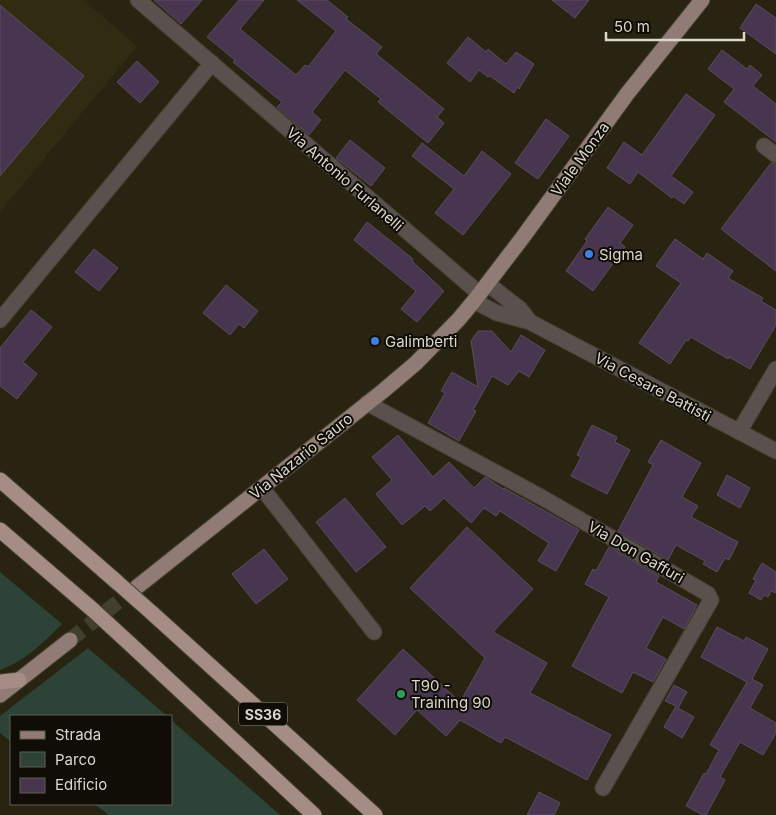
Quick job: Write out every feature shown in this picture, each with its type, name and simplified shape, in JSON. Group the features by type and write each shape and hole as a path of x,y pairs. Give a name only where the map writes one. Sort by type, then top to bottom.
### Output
{"highway":[{"name":"SS36","path":"0,480 152,613 375,815"},
{"name":"SS36","path":"0,530 93,610 314,815"},
{"path":"0,682 19,680"}],"main road":[{"name":"Viale Monza","path":"459,319 481,293 627,94 702,0"},
{"name":"Via Nazario Sauro","path":"137,587 416,363 459,319"},
{"path":"0,695 70,640"}],"street":[{"name":"Via Antonio Furlanelli","path":"138,0 481,293"},
{"path":"0,320 212,64"},
{"name":"Via Cesare Battisti","path":"481,293 498,291 520,309 530,322"},
{"name":"Via Cesare Battisti","path":"481,293 497,313 530,322 776,451"},
{"path":"739,432 776,369"},
{"name":"Via Don Gaffuri","path":"367,403 543,498 708,594 711,600 603,788"},
{"path":"262,488 374,632"}],"shaded area":[{"path":"0,0 83,0 137,46 0,212"}],"green space":[{"path":"0,572 62,624 41,645 18,662 0,670"},
{"path":"88,648 166,715 10,715 10,741 0,733 0,716"},
{"path":"172,721 280,815 109,815 95,805 172,805"}],"building":[{"path":"154,0 202,0 181,24"},
{"path":"239,0 264,0 240,29 296,75 305,65 308,67 336,31 297,0 327,0 348,17 346,19 382,47 376,54 444,109 437,117 444,123 428,143 378,102 381,99 345,70 312,112 321,120 309,135 277,107 282,102 233,62 235,60 207,37"},
{"path":"552,0 589,0 575,18"},
{"path":"756,4 776,18 776,54 740,28"},
{"path":"0,5 84,76 0,176"},
{"path":"468,37 486,52 488,49 506,64 516,52 534,64 519,89 517,87 514,93 479,70 470,82 447,63"},
{"path":"722,50 747,69 750,65 762,75 753,86 776,104 776,142 724,102 734,89 708,69"},
{"path":"137,61 159,82 140,103 117,82"},
{"path":"686,94 715,115 671,176 693,192 684,204 673,196 672,198 638,172 630,184 607,168 624,142 642,155"},
{"path":"546,119 569,136 538,179 515,163"},
{"path":"350,140 385,168 371,186 336,158"},
{"path":"422,143 464,176 482,151 511,174 463,235 435,213 454,189 412,156"},
{"path":"771,163 776,164 776,271 721,229"},
{"path":"608,207 633,225 620,243 625,247 593,291 566,271 587,241 585,239"},
{"path":"367,222 413,259 412,261 444,291 417,322 401,309 416,291 354,240"},
{"path":"675,239 703,259 707,253 733,271 728,278 763,298 761,301 776,310 776,325 750,369 729,357 728,359 691,337 688,341 686,340 670,364 639,343 681,283 656,266"},
{"path":"94,249 118,268 99,291 75,272"},
{"path":"226,285 258,311 244,328 239,324 230,335 203,313"},
{"path":"31,310 52,327 23,362 37,374 17,399 0,386 0,348"},
{"path":"478,331 492,331 511,352 521,335 545,350 529,377 519,371 508,385 492,376 473,410 476,411 459,441 428,423 445,393 441,391 452,372 478,387 471,341"},
{"path":"592,425 617,437 615,442 630,450 607,494 571,476 581,457 577,455"},
{"path":"398,435 433,477 449,462 474,488 485,477 503,489 579,530 556,571 538,561 549,543 500,511 496,516 484,508 471,523 444,498 430,511 425,506 402,525 376,494 392,480 372,457"},
{"path":"661,440 701,463 682,497 698,506 691,517 738,542 729,560 725,558 717,572 703,564 705,561 676,545 668,560 618,531 653,465 648,462"},
{"path":"727,475 750,488 740,508 717,495"},
{"path":"345,498 386,547 356,572 316,522"},
{"path":"467,527 533,589 493,632 547,663 530,693 611,735 587,780 505,737 501,743 460,720 446,736 417,710 395,735 357,700 403,649 460,702 485,658 410,588"},
{"path":"609,547 659,576 656,582 697,605 684,629 663,617 646,648 666,659 653,682 633,672 622,693 572,666 609,597 585,584 593,569 596,571"},
{"path":"264,549 288,579 256,604 232,574"},
{"path":"762,563 776,572 776,593 771,591 768,597 764,595 761,600 749,593 756,580 753,579"},
{"path":"717,627 744,641 746,637 768,649 752,679 763,685 750,708 776,723 776,733 763,755 740,742 720,777 725,780 706,815 703,815 686,806 719,750 710,745 747,682 701,657"},
{"path":"674,685 687,692 678,708 694,717 682,738 664,727 676,706 665,701"},
{"path":"539,792 560,803 554,815 527,815"}],"tunnel":[{"path":"70,640 137,587"}],"place":[{"name":"Sigma","path":"589,254"},
{"name":"Galimberti","path":"375,341"},
{"name":"T90 - Training 90","path":"401,694"}]}
